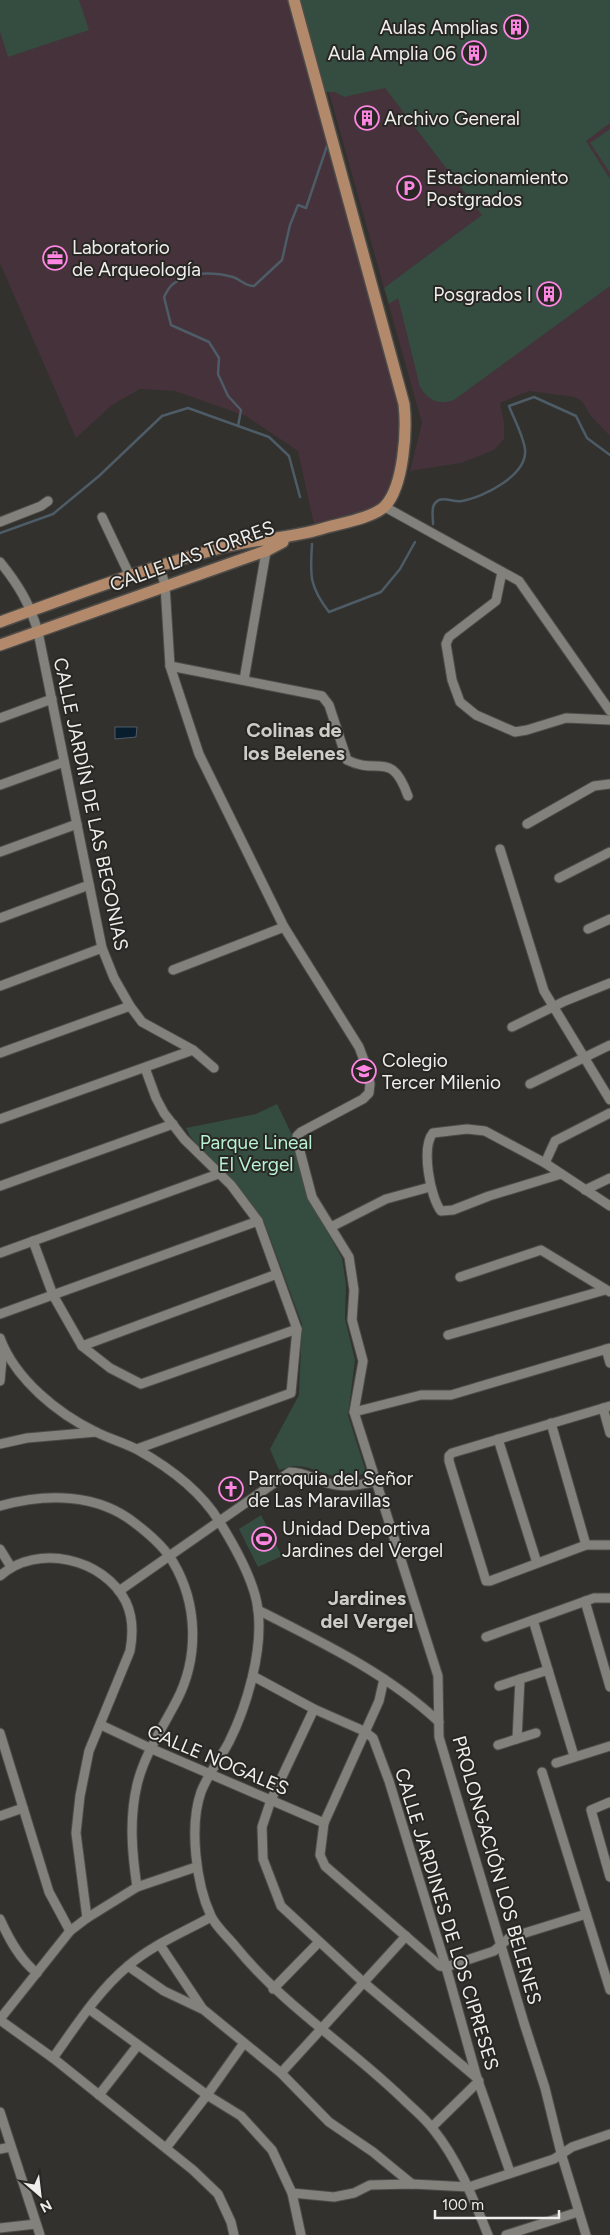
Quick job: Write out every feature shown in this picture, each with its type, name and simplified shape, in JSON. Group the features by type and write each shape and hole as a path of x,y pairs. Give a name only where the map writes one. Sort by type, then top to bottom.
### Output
{"main road":[{"path":"294,0 404,404 406,433 403,453 394,491 384,507"},
{"name":"CALLE LAS TORRES","path":"0,645 165,585 267,545 371,514 384,507"},
{"name":"CALLE LAS TORRES","path":"0,622 130,576 221,548 267,545"}],"street":[{"path":"0,522 41,506 48,501"},
{"path":"384,507 519,582 610,711"},
{"path":"102,517 130,576"},
{"path":"244,680 267,545"},
{"name":"CALLE JARDÍN DE LAS BEGONIAS","path":"2,565 23,592 32,610 38,632 102,948 114,978 130,1006 142,1022 193,1050 214,1068"},
{"name":"PROLONGACIÓN LOS BELENES","path":"160,567 165,585 170,666 199,754 284,928 359,1047 368,1071 369,1093 363,1099 297,1136 312,1197 350,1257 354,1290 352,1320 363,1361 354,1412 438,1676 439,1737 545,2088 561,2153 586,2235"},
{"path":"502,572 496,601 448,637 446,644 452,680 460,702 476,716 515,732 566,718 610,720"},
{"path":"170,666 322,696 330,705 347,760 391,768 402,778 408,796"},
{"path":"0,718 52,699"},
{"path":"0,785 64,762"},
{"path":"527,824 594,786 610,784"},
{"path":"0,852 77,824"},
{"path":"500,849 544,991 610,1100"},
{"path":"559,878 610,852"},
{"path":"0,918 89,885"},
{"path":"588,929 610,919"},
{"path":"173,970 284,928"},
{"path":"0,986 102,948"},
{"path":"512,1027 552,1007 610,983"},
{"path":"0,1053 130,1006"},
{"path":"530,1084 610,1045"},
{"path":"0,1119 193,1050"},
{"path":"137,1449 291,1393 296,1329 258,1221 244,1200 220,1173 184,1139 156,1098 145,1068"},
{"path":"545,1163 555,1141 610,1113"},
{"path":"0,1186 173,1124"},
{"path":"561,1174 489,1196 454,1210 441,1211 435,1203 430,1187 428,1142 433,1133 439,1131 467,1129 485,1131 545,1163 610,1206"},
{"path":"0,1253 220,1173"},
{"path":"585,1190 610,1178"},
{"path":"331,1227 386,1199 430,1187"},
{"path":"0,1314 258,1221"},
{"path":"33,1241 53,1295 82,1346 110,1368 141,1384 296,1329"},
{"path":"460,1276 541,1250 608,1291"},
{"path":"82,1346 277,1274"},
{"path":"448,1335 608,1291"},
{"path":"0,1338 4,1348 34,1388 69,1416 96,1432 137,1449 189,1485 206,1502 220,1522 246,1570 258,1610 257,1646 253,1676 243,1708 229,1742 201,1793 196,1816 196,1867 211,1917 273,1989 379,2076 432,2127 469,2187 488,2235"},
{"path":"0,1381 4,1348"},
{"path":"354,1412 421,1395 451,1395 608,1348 610,1363"},
{"path":"610,1433 606,1407 498,1439 449,1456 484,1578 490,1581 586,1545 610,1545"},
{"path":"551,1424 586,1545"},
{"path":"0,1444 28,1438 96,1432"},
{"path":"498,1439 537,1563"},
{"path":"119,1591 290,1472 298,1472 338,1486 356,1486 376,1482"},
{"path":"0,1506 32,1498 76,1498 100,1503 122,1512 170,1557 182,1582 190,1612 194,1641 188,1671 178,1698 142,1768 134,1805 131,1840 137,1887"},
{"path":"0,1550 11,1568"},
{"path":"0,1576 11,1568 40,1558 67,1558 104,1577 119,1591 127,1604 132,1636 130,1651 86,1763 80,1796 76,1833 87,1918"},
{"path":"486,1637 594,1598 610,1598"},
{"path":"585,1601 610,1687"},
{"path":"258,1610 348,1656 414,1699 439,1722"},
{"path":"533,1620 574,1756"},
{"path":"499,1686 548,1670"},
{"path":"253,1676 314,1710 364,1731"},
{"path":"384,1679 379,1701 324,1823 320,1855 326,1866 440,1966 446,1968 494,1951 509,1938 586,1914"},
{"path":"517,1739 520,1679"},
{"path":"314,1710 271,1800 262,1828 263,1859 280,1906 362,1981 478,2079 432,2127"},
{"name":"CALLE NOGALES","path":"101,1725 324,1823"},
{"name":"CALLE JARDINES DE LOS CIPRESES","path":"364,1731 373,1738 389,1780 478,2079 510,2172"},
{"path":"0,1733 49,1892 70,1932"},
{"path":"498,1745 536,1733"},
{"path":"556,1763 610,1746"},
{"path":"542,1772 610,1990"},
{"path":"610,1802 591,1810 610,1876"},
{"path":"0,1816 23,1808"},
{"path":"196,1867 137,1887 87,1918 70,1932 0,2020 53,2058 193,2170 218,2194 231,2222 234,2235"},
{"path":"53,2058 89,2009 128,1966 160,1945 211,1917"},
{"path":"0,1919 19,1954 28,1966 37,1973"},
{"path":"281,2073 322,2029 362,1981 406,1936"},
{"path":"273,1989 319,1942"},
{"path":"160,1945 204,2010"},
{"path":"128,1966 164,1991 204,2010 281,2073 329,2122 373,2152 412,2184"},
{"path":"89,2009 207,2095 241,2116 272,2150 292,2193 301,2235"},
{"path":"166,2148 244,2043"},
{"path":"99,2094 138,2045"},
{"path":"0,2112 40,2235"},
{"path":"292,2193 334,2197 354,2194 370,2185 412,2184 469,2187 554,2159 572,2147 610,2134"},
{"path":"0,2149 12,2148"},
{"path":"506,2235 578,2212"},
{"path":"0,2228 36,2224"}],"shaded area":[{"path":"0,0 287,0 351,215 401,404 403,435 390,496 377,506 314,525 298,451 246,416 175,391 140,389 112,405 76,438 0,263"},
{"path":"303,0 610,0 610,436 590,415 582,401 574,397 529,391 500,403 504,423 504,439 494,450 461,463 410,471 422,423"}],"green space":[{"path":"0,0 79,0 89,30 8,57 0,32"},
{"path":"299,0 610,0 610,123 586,141 610,179 610,286 454,400 434,401 420,387 398,298 389,304 384,288 482,215 385,88 344,97 335,92 325,92"},
{"path":"610,129 610,173 590,143"},
{"name":"Parque Lineal El Vergel","path":"277,1104 293,1137 308,1198 342,1258 346,1284 345,1319 355,1360 348,1415 366,1472 347,1478 304,1467 290,1466 279,1470 270,1449 299,1395 302,1324 263,1219 190,1136 186,1128 256,1114"},
{"path":"261,1515 282,1556 258,1567 239,1529"}],"water":[{"path":"115,727 137,727 136,737 115,739"}],"waterway":[{"path":"238,426 241,410 228,396 218,374 219,358 209,342 171,325 164,297 170,287 179,280 202,274 218,274 233,277 254,286 282,260 290,225 298,205 306,208 327,146"},
{"path":"433,524 434,504 439,500 462,501 482,495 503,483 520,468 524,459 525,449 509,406 534,397 576,416 587,438 610,455"},
{"path":"0,533 53,514 99,476 162,416 188,408 269,437 289,456 300,497"},
{"path":"312,544 312,580 322,603 329,612 381,592 400,569 415,542"}],"place":[{"name":"Aulas Amplias","path":"516,27"},
{"name":"Aula Amplia 06","path":"474,53"},
{"name":"Archivo General","path":"367,118"},
{"name":"Estacionamiento Postgrados","path":"409,188"},
{"name":"Laboratorio de Arqueología","path":"55,258"},
{"name":"Posgrados I","path":"549,294"},
{"name":"Colegio Tercer Milenio","path":"364,1071"},
{"name":"Parroquia del Señor de Las Maravillas","path":"231,1489"},
{"name":"Unidad Deportiva Jardines del Vergel","path":"264,1539"}],"district":[{"name":"Colinas de los Belenes","path":"294,742"},
{"name":"Jardines del Vergel","path":"367,1610"}]}
